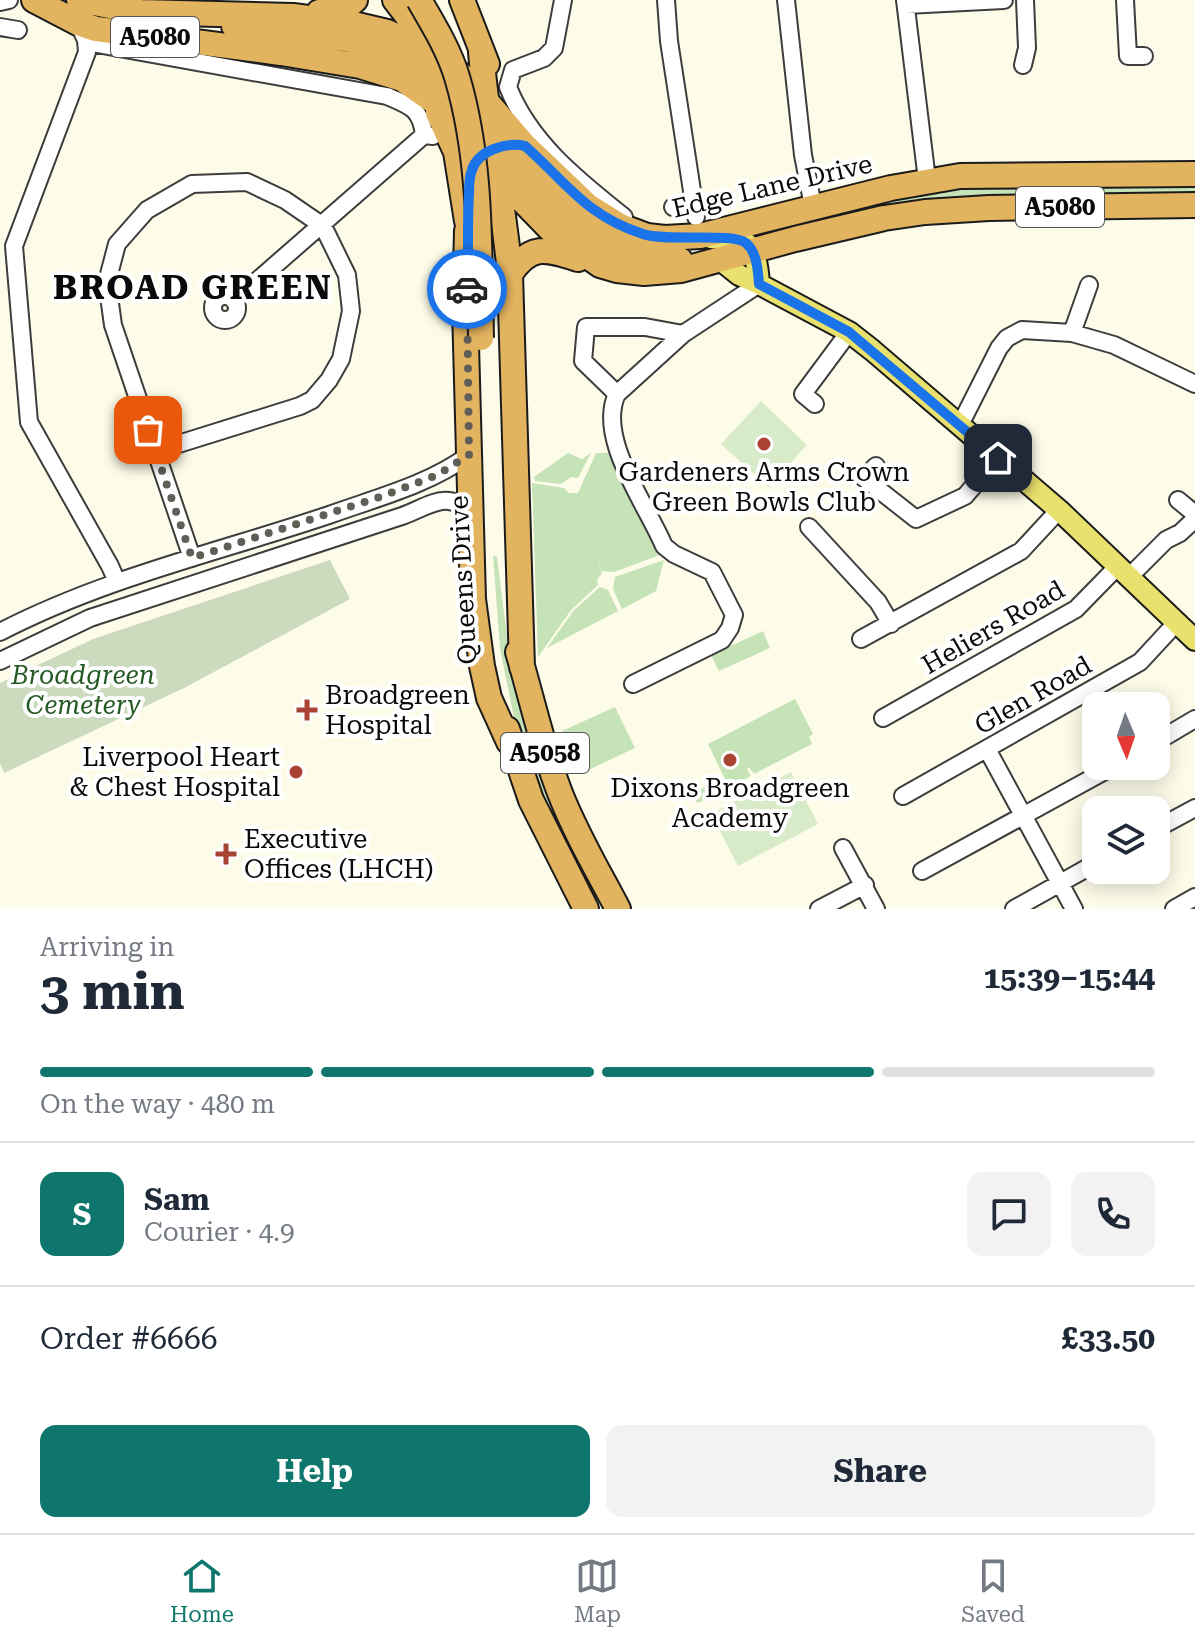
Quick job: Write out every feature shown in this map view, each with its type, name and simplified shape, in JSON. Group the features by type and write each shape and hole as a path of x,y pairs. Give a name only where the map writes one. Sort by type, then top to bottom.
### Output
{"highway":[{"name":"A5080","path":"34,0 78,12 117,9 293,16 353,24 387,32 419,46 442,61 473,97"},
{"path":"293,16 347,7 355,0"},
{"path":"395,0 416,11 430,28 445,26 464,7"},
{"name":"Queens Drive","path":"438,0 473,81 483,123 489,338 487,597 495,667 509,742 531,800 586,909"},
{"path":"464,7 481,52 500,155 510,284 522,667"},
{"path":"464,7 476,120 500,155 570,222 604,244 642,255 714,260"},
{"path":"416,11 442,61"},
{"name":"Queens Drive","path":"416,11 456,73 465,110 477,198 504,579 511,630 544,750 560,795 578,836 618,909"},
{"name":"A5080","path":"78,12 99,42 281,53 379,71 424,92"},
{"path":"165,12 255,31 351,40 377,47 473,97 500,155"},
{"path":"481,52 473,97 458,133 456,152 467,221 473,599 489,698 509,742"},
{"path":"424,92 444,99 473,97"},
{"path":"424,92 440,116 458,133 500,155"},
{"name":"A5080","path":"500,155 554,233 600,265 628,272 665,273 884,218 936,211 1195,205"},
{"path":"467,221 500,155"},
{"name":"Edge Lane Drive","path":"500,155 620,226 647,236 665,238 696,218 813,206 927,180 960,176 1195,174"},
{"path":"510,284 528,254 544,250 600,265"},
{"path":"466,293 476,282 491,279 510,284"}],"main road":[{"path":"696,218 739,239 753,251 759,284"},
{"path":"714,260 849,332 1059,510 1195,640"}],"street":[{"path":"0,2 9,0"},
{"path":"563,0 554,48 544,58 513,70 508,87 537,135 581,183 647,236"},
{"path":"666,0 669,41 696,218"},
{"path":"786,0 803,155 813,206"},
{"path":"927,180 906,2 1004,0"},
{"path":"1023,65 1027,48 1025,0"},
{"path":"1125,0 1128,56 1144,56"},
{"path":"0,27 18,30"},
{"path":"117,582 29,422 14,246 99,42 387,96 421,115 424,135"},
{"path":"234,301 424,135 458,133"},
{"path":"156,451 300,406 312,400 341,359 351,311 347,275 323,226 285,200 247,182 192,184 147,210 117,244 107,282 113,325 192,558"},
{"path":"673,207 696,218"},
{"path":"633,684 722,640 734,615 712,572 664,546 619,452 611,406 617,394 683,334 759,284"},
{"path":"1072,333 1089,285"},
{"path":"617,394 583,361 586,327 645,327 683,334"},
{"path":"960,425 999,348 1007,338 1029,329 1072,333 1114,345 1195,384"},
{"path":"815,404 803,394 849,332"},
{"path":"0,632 45,609 117,582 383,496 437,475 469,455"},
{"path":"876,466 864,478 916,519 965,496 998,458"},
{"path":"0,661 90,618 402,516 442,500 462,504 472,515"},
{"path":"1178,500 1195,516"},
{"path":"861,639 1021,551 1059,510"},
{"name":"Heliers Road","path":"883,718 1076,609 1166,540 1180,533 1195,516"},
{"path":"809,527 878,602 891,624"},
{"name":"Glen Road","path":"903,796 1140,662 1177,622"},
{"path":"1170,734 1195,719"},
{"path":"987,749 1074,909"},
{"path":"922,871 1089,780"},
{"path":"1170,821 1195,808"},
{"path":"843,848 876,909"},
{"path":"1014,909 1082,871"},
{"path":"819,909 865,885"},
{"path":"1174,909 1195,897"}],"green space":[{"path":"1195,181 1195,199 811,226 808,218 932,189"},
{"name":"Gardeners Arms Crown Green Bowls Club","path":"761,401 807,445 768,487 721,444"},
{"path":"568,453 582,459 591,453 578,478 571,477 561,484 535,481 534,477"},
{"path":"596,453 614,453 665,553 614,572 602,571 597,558 602,573 597,580 598,585 571,610 538,657 532,483 578,493"},
{"path":"493,556 497,557 508,645 518,691 598,909 524,767 500,649"},
{"name":"Broadgreen Cemetery","path":"330,560 350,599 184,688 4,773 0,763 0,683 93,639"},
{"path":"664,560 656,591 622,609 613,589 615,577"},
{"path":"600,587 608,590 618,611 547,648 574,610"},
{"path":"763,631 770,648 719,671 711,655"},
{"path":"795,699 813,734 809,737 812,744 754,774 749,767 751,776 698,803 690,795 725,779 708,744"},
{"path":"615,707 635,748 582,773 562,731"},
{"path":"791,772 818,824 738,866 711,814"}],"way so far":[{"path":"148,430 192,558 292,527 437,475 469,455 467,289"}],"place":[{"name":"Gardeners Arms Crown Green Bowls Club","path":"764,444"},
{"name":"Broadgreen Hospital","path":"307,710"},
{"name":"Dixons Broadgreen Academy","path":"730,760"},
{"name":"Liverpool Heart & Chest Hospital","path":"296,772"},
{"name":"Executive Offices (LHCH)","path":"226,854"}],"district":[{"name":"BROAD GREEN","path":"193,287"}],"route":[{"path":"467,289 470,173 484,155 507,146 525,146 573,195 620,226 647,236 700,236 739,239 746,243 753,251 759,284 849,332 998,458"}]}
